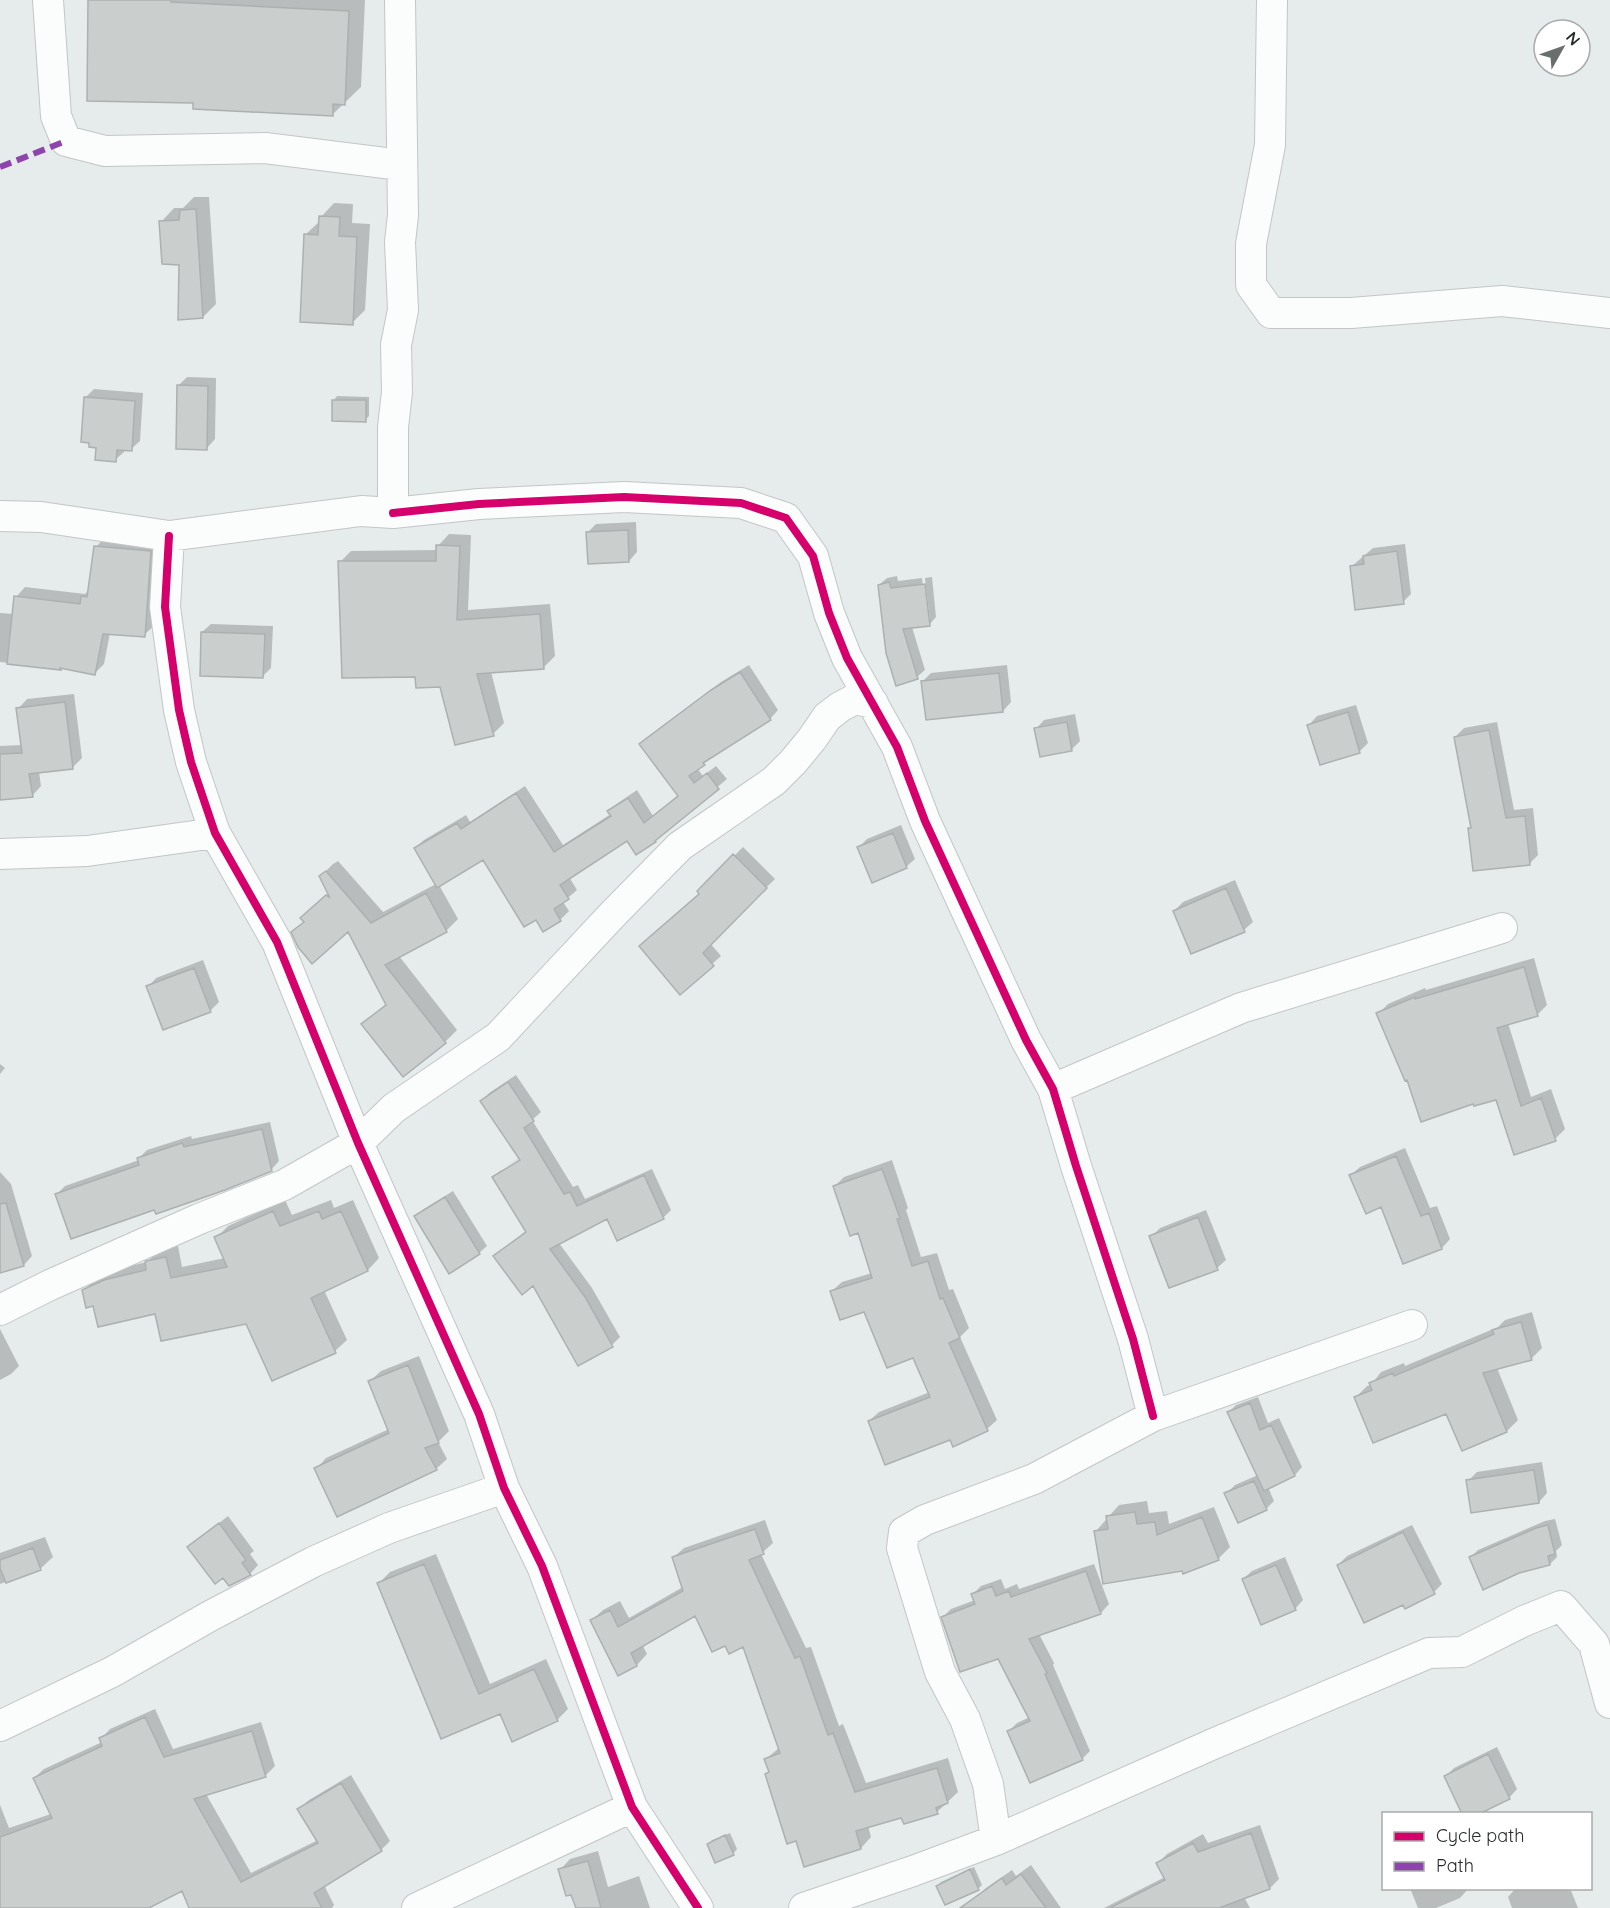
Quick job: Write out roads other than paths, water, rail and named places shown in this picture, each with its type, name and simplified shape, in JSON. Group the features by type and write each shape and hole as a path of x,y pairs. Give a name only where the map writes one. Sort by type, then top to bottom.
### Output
{"street":[{"path":"48,0 56,116 66,141 105,151 265,148 401,165"},
{"path":"393,513 393,427 398,392 396,345 403,310 400,242 403,215 400,0"},
{"path":"1272,0 1270,145 1251,244 1251,285 1271,313 1351,313 1502,301 1610,313"},
{"path":"0,516 41,517 169,536 361,511 393,513 479,504 624,497 741,503 786,518 813,556 828,613 847,658 897,747 925,821 1026,1040 1053,1089 1133,1339 1153,1416"},
{"path":"169,536 165,607 179,710 191,762 215,833 277,942 358,1143 479,1414 504,1488 542,1566 632,1808 699,1908"},
{"path":"0,1310 50,1285 199,1219 284,1185 358,1143 394,1108 498,1037 680,846 774,781 793,762 827,717 855,699 873,703"},
{"path":"0,854 87,851 215,833"},
{"path":"1053,1089 1241,1008 1502,928"},
{"path":"996,1840 988,1784 964,1719 940,1672 902,1548 904,1532 925,1520 1034,1479 1153,1416 1412,1325"},
{"path":"0,1726 112,1672 313,1562 389,1528 504,1488"},
{"path":"804,1908 996,1840 1213,1744 1429,1653 1462,1652 1524,1621 1561,1606 1594,1644 1610,1703"},
{"path":"417,1908 632,1808"}]}
